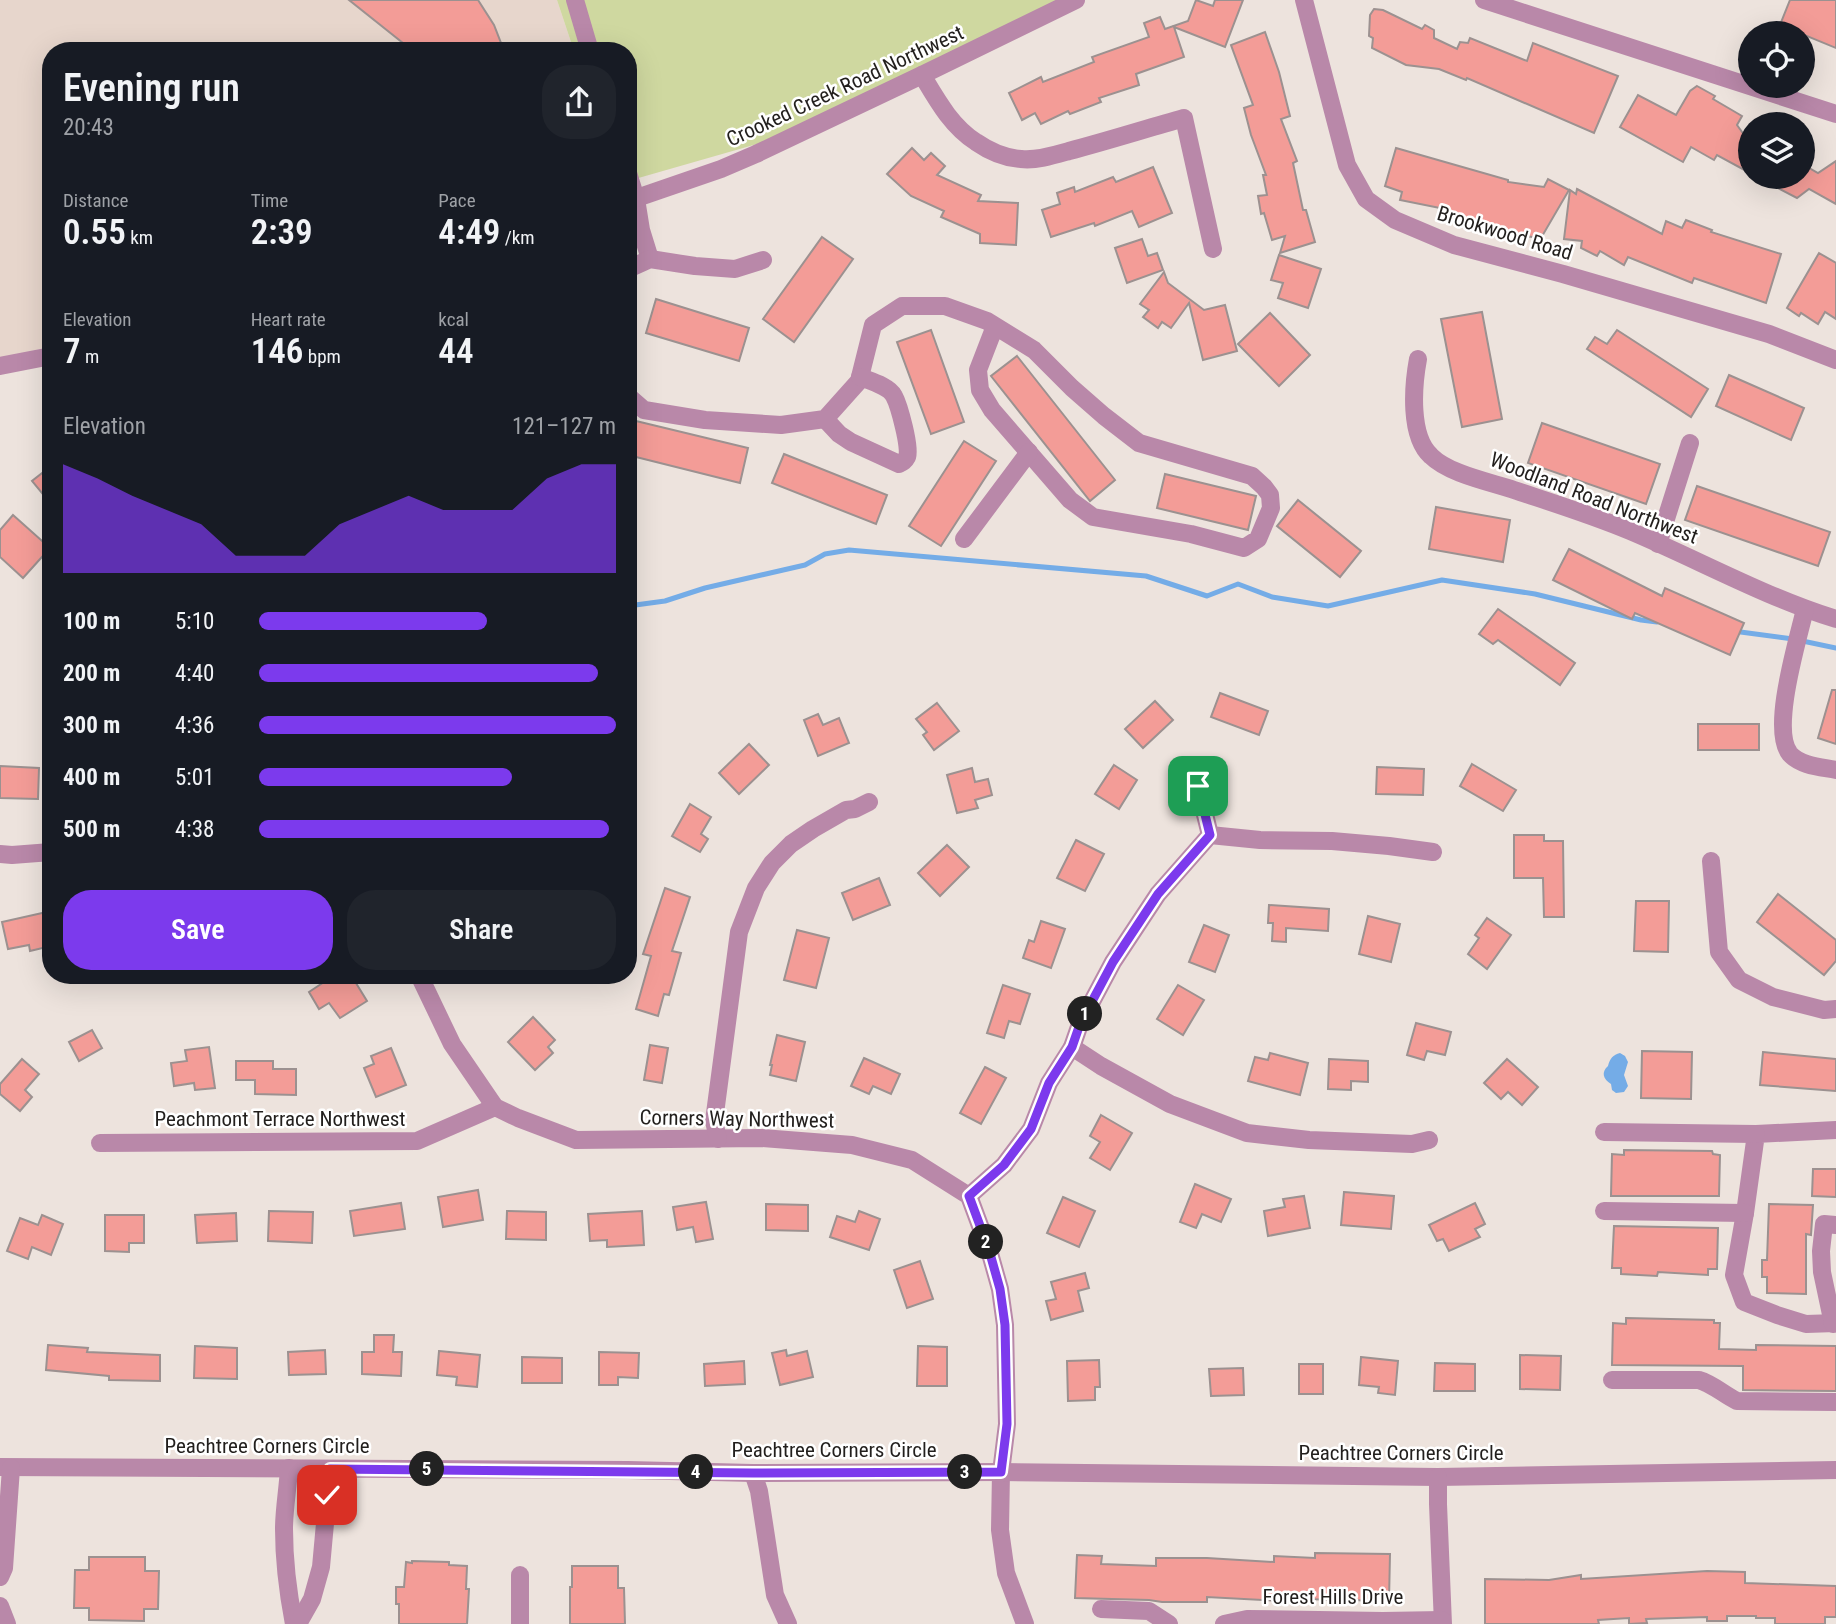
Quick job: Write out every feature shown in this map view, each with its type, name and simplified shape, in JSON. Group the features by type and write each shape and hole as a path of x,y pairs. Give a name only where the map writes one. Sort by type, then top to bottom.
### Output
{"street":[{"path":"575,0 587,42"},
{"name":"Crooked Creek Road Northwest","path":"637,198 756,154 1076,0"},
{"name":"Brookwood Road","path":"1304,0 1348,165 1366,199 1395,220 1454,245 1769,334 1836,360"},
{"path":"1484,0 1836,114"},
{"path":"922,75 943,111 976,143 999,154 1023,160 1054,155 1184,118 1213,249"},
{"path":"637,219 650,259"},
{"path":"637,265 650,259 735,269 763,260"},
{"path":"637,404 644,410 705,420 780,425 825,419 859,381 873,325 902,306 945,306 987,321 1034,350 1072,388 1139,443 1252,475 1270,495 1271,508 1258,539 1244,548 1191,534 1093,517 1070,500 992,410 980,390 978,370 995,326"},
{"path":"0,366 42,358"},
{"name":"Woodland Road Northwest","path":"1418,359 1414,382 1417,432 1430,456 1452,470 1629,531 1805,609 1836,619"},
{"path":"825,419 851,442 899,464 906,460 908,444 894,394 860,377"},
{"path":"1658,544 1690,443"},
{"path":"964,539 1029,452"},
{"path":"1805,609 1783,706 1784,743 1791,754 1801,762 1836,770"},
{"path":"1198,786 1210,835"},
{"path":"718,1139 714,1121 738,932 756,888 772,863 791,845 846,810 869,802"},
{"path":"1210,835 1260,840 1332,841 1433,852"},
{"path":"1025,1624 1006,1573 1000,1530 1001,1472 1007,1424 1005,1325 1000,1289 969,1196 1004,1165 1031,1129 1049,1083 1072,1047 1080,1024 1113,962 1158,894 1210,835"},
{"path":"0,854 42,853"},
{"path":"1711,861 1719,952 1739,980 1773,997 1824,1010 1836,1009"},
{"path":"423,984 452,1044 495,1107"},
{"path":"1072,1047 1170,1104 1247,1133 1309,1140 1412,1144 1429,1140"},
{"name":"Corners Way Northwest","path":"495,1107 576,1140 762,1138 852,1145 912,1160 969,1196"},
{"name":"Peachmont Terrace Northwest","path":"100,1143 417,1141 495,1107"},
{"path":"1604,1132 1756,1134 1836,1130"},
{"path":"1756,1134 1734,1275 1744,1303 1806,1324 1835,1323 1822,1272 1821,1251 1824,1224 1836,1225"},
{"path":"1604,1211 1745,1213"},
{"path":"1612,1380 1699,1380 1708,1382 1737,1401 1836,1402"},
{"path":"0,1577 4,1568 6,1467"},
{"name":"Peachtree Corners Circle","path":"6,1467 1438,1477 1836,1470"},
{"path":"289,1468 284,1527 289,1600 296,1624"},
{"path":"296,1624 312,1598 321,1567 330,1469"},
{"path":"753,1473 759,1491 775,1595 788,1624"},
{"path":"1438,1477 1442,1622"},
{"path":"520,1575 520,1624"},
{"path":"0,1606 6,1624"},
{"path":"1101,1609 1149,1611 1169,1624"},
{"name":"Forest Hills Drive","path":"1224,1624 1247,1619 1442,1622"}],"shaded area":[{"path":"0,0 557,0 571,42 42,42 42,348 0,359"}],"green space":[{"path":"557,0 1057,0 802,131 637,178 637,42 571,42"}],"water":[{"path":"1620,1053 1628,1062 1624,1075 1628,1086 1624,1092 1616,1093 1605,1078 1604,1071 1612,1057"}],"building":[{"path":"349,0 478,0 494,25 501,42 402,42"},
{"path":"1196,0 1213,6 1215,0 1243,0 1225,47 1174,27 1184,57 1136,74 1139,85 1099,98 1101,102 1070,114 1068,111 1041,124 1035,113 1022,120 1009,93 1041,77 1043,82 1094,62 1092,57 1149,37 1144,23 1160,17 1165,29 1188,21"},
{"path":"1790,0 1836,0 1836,48 1815,39 1815,21 1782,21"},
{"path":"1374,9 1383,10 1422,29 1425,25 1434,30 1434,38 1457,49 1460,42 1468,43 1470,38 1527,61 1533,43 1618,76 1594,133 1467,78 1466,80 1439,69 1406,65 1372,48 1373,38 1369,36 1370,15"},
{"path":"1265,32 1290,116 1281,119 1297,161 1293,163 1303,210 1306,210 1315,242 1280,253 1285,236 1272,240 1264,213 1261,214 1258,196 1267,195 1263,175 1266,175 1244,108 1253,105 1231,45"},
{"path":"1697,86 1738,114 1738,166 1717,155 1714,160 1691,147 1683,162 1620,127 1638,95 1676,115 1690,91"},
{"path":"912,148 924,160 931,153 945,166 937,175 981,195 978,201 1018,203 1016,245 980,243 980,234 941,217 944,211 911,196 887,174"},
{"path":"1396,148 1508,182 1544,187 1548,179 1569,190 1541,238 1505,234 1443,216 1445,209 1400,200 1402,192 1385,186"},
{"path":"1836,161 1836,204 1809,189 1815,189 1815,171 1818,173"},
{"path":"1153,167 1172,213 1139,227 1132,211 1095,226 1094,223 1051,237 1042,210 1060,204 1057,193 1074,187 1075,192 1113,177 1116,182"},
{"path":"1577,189 1662,234 1666,221 1682,228 1686,220 1712,230 1711,232 1781,254 1766,303 1694,278 1692,283 1628,257 1624,265 1600,251 1597,256 1581,248 1582,241 1564,239 1570,190 1576,194"},
{"path":"1780,189 1809,189 1797,198"},
{"path":"822,237 853,259 794,342 763,319"},
{"path":"1142,239 1148,256 1157,253 1163,270 1127,283 1115,248"},
{"path":"1819,253 1836,263 1836,319 1825,312 1818,324 1787,308"},
{"path":"1279,255 1321,269 1308,308 1278,298 1283,283 1271,280"},
{"path":"1164,272 1168,283 1204,310 1225,305 1237,351 1203,360 1189,303 1171,328 1162,322 1158,328 1143,317 1149,310 1140,304"},
{"path":"656,299 749,328 739,361 646,333"},
{"path":"1482,312 1502,419 1462,427 1441,319"},
{"path":"1270,313 1310,355 1279,386 1238,344"},
{"path":"931,330 964,422 931,434 897,342"},
{"path":"1617,330 1708,389 1691,417 1587,349 1595,337 1607,344"},
{"path":"1017,356 1115,480 1090,501 991,376"},
{"path":"1729,375 1804,408 1791,440 1716,406"},
{"path":"637,421 748,448 740,483 637,457"},
{"path":"1542,423 1660,464 1646,504 1528,463"},
{"path":"964,441 996,461 941,546 909,526"},
{"path":"784,454 887,495 876,524 772,483"},
{"path":"42,473 42,493 32,481"},
{"path":"1165,474 1256,496 1248,530 1157,508"},
{"path":"1697,486 1830,532 1818,566 1685,520"},
{"path":"1298,500 1361,551 1340,577 1277,526"},
{"path":"1436,507 1510,520 1503,562 1429,549"},
{"path":"13,515 42,541 42,557 23,578 0,557 0,530"},
{"path":"1569,549 1662,596 1665,588 1744,623 1730,655 1635,613 1632,619 1553,580"},
{"path":"1498,609 1575,663 1560,685 1498,640 1493,644 1479,634"},
{"path":"1832,690 1836,690 1836,744 1818,738"},
{"path":"1220,693 1268,711 1259,735 1211,717"},
{"path":"1155,701 1173,720 1143,748 1125,729"},
{"path":"937,703 959,731 934,750 923,735 927,732 916,719"},
{"path":"818,714 823,725 839,718 849,743 818,756 804,720"},
{"path":"1698,724 1759,724 1759,750 1698,750"},
{"path":"749,744 769,765 739,794 719,773"},
{"path":"1472,764 1516,790 1503,811 1460,786"},
{"path":"1114,765 1137,780 1119,809 1095,794"},
{"path":"0,766 39,768 38,799 0,798"},
{"path":"1377,767 1424,769 1423,795 1376,794"},
{"path":"972,768 975,782 988,779 992,795 975,800 978,808 957,813 947,775"},
{"path":"690,804 711,817 701,834 708,839 700,852 672,836"},
{"path":"1514,835 1544,835 1544,841 1563,841 1564,917 1544,917 1543,878 1514,878"},
{"path":"1076,840 1104,854 1085,891 1057,878"},
{"path":"947,845 969,867 940,896 918,873"},
{"path":"879,878 890,905 853,920 842,893"},
{"path":"665,888 690,897 672,951 681,953 669,995 664,994 658,1016 636,1009 651,956 643,954"},
{"path":"1778,894 1836,940 1836,961 1824,975 1757,922"},
{"path":"1636,901 1669,901 1668,952 1634,951"},
{"path":"1269,905 1329,909 1328,931 1286,928 1286,942 1272,941 1273,923 1268,923"},
{"path":"42,913 42,948 30,951 29,945 8,949 2,922"},
{"path":"1368,916 1400,924 1391,962 1359,954"},
{"path":"1487,918 1511,935 1487,969 1468,954 1479,938 1475,935"},
{"path":"1041,921 1065,929 1051,968 1023,958 1029,940 1034,942"},
{"path":"1204,925 1229,935 1215,972 1189,962"},
{"path":"797,930 829,938 816,988 784,980"},
{"path":"321,984 357,984 367,1001 340,1018 329,1003 319,1009 309,992"},
{"path":"1003,985 1030,994 1020,1024 1009,1021 1004,1038 987,1033"},
{"path":"1178,985 1204,1000 1183,1035 1157,1019"},
{"path":"533,1017 555,1040 548,1047 553,1053 535,1070 508,1042"},
{"path":"1416,1023 1451,1032 1445,1055 1427,1051 1424,1060 1407,1055"},
{"path":"92,1030 102,1048 79,1061 69,1042"},
{"path":"777,1035 805,1042 796,1081 770,1075"},
{"path":"650,1045 668,1048 662,1083 644,1080"},
{"path":"209,1047 215,1088 195,1090 194,1083 174,1086 171,1063 187,1061 185,1050"},
{"path":"391,1048 406,1085 376,1097 364,1068 374,1064 371,1056"},
{"path":"1642,1051 1692,1052 1691,1099 1641,1098"},
{"path":"1763,1052 1836,1059 1836,1091 1760,1085"},
{"path":"1270,1053 1308,1063 1300,1095 1248,1081 1255,1057 1268,1060"},
{"path":"864,1058 900,1074 891,1094 873,1086 869,1094 851,1086"},
{"path":"22,1059 39,1074 25,1090 32,1097 20,1111 0,1094 0,1084"},
{"path":"1329,1059 1368,1061 1368,1082 1351,1081 1351,1090 1328,1089"},
{"path":"1507,1059 1538,1087 1522,1105 1508,1092 1501,1099 1484,1083"},
{"path":"236,1061 273,1061 273,1069 296,1069 296,1095 255,1094 255,1080 236,1080"},
{"path":"985,1067 1006,1078 981,1124 960,1113"},
{"path":"1101,1115 1132,1133 1110,1170 1090,1158 1100,1142 1090,1136"},
{"path":"1624,1150 1712,1151 1713,1154 1720,1155 1719,1196 1611,1196 1612,1154 1624,1155"},
{"path":"1813,1169 1836,1169 1836,1197 1812,1196"},
{"path":"1195,1184 1231,1199 1221,1222 1202,1214 1196,1228 1180,1222"},
{"path":"478,1190 483,1220 443,1227 438,1197"},
{"path":"1344,1192 1394,1196 1391,1229 1341,1225"},
{"path":"1304,1196 1310,1228 1268,1236 1264,1211 1285,1207 1283,1199"},
{"path":"1063,1197 1095,1211 1079,1247 1047,1233"},
{"path":"706,1202 713,1239 696,1242 693,1227 677,1230 673,1207"},
{"path":"401,1203 405,1229 354,1236 350,1211"},
{"path":"1475,1203 1485,1224 1475,1229 1480,1237 1449,1251 1443,1239 1437,1241 1429,1225"},
{"path":"766,1204 808,1205 808,1231 766,1230"},
{"path":"1769,1204 1813,1205 1811,1235 1806,1234 1806,1294 1767,1293 1767,1277 1762,1277 1762,1260 1767,1260"},
{"path":"269,1211 313,1212 312,1243 268,1241"},
{"path":"507,1211 546,1212 546,1240 506,1239"},
{"path":"642,1211 644,1245 607,1247 607,1240 590,1241 588,1214"},
{"path":"859,1211 880,1219 869,1250 830,1237 837,1216 855,1222"},
{"path":"236,1213 237,1241 197,1243 195,1215"},
{"path":"42,1215 63,1224 51,1255 32,1247 28,1259 7,1251 20,1218 38,1225"},
{"path":"105,1215 144,1215 144,1243 129,1243 129,1252 105,1251"},
{"path":"1614,1226 1718,1228 1717,1269 1708,1269 1708,1275 1658,1272 1657,1276 1621,1274 1621,1268 1612,1268"},
{"path":"920,1261 933,1299 907,1308 894,1270"},
{"path":"1085,1273 1089,1288 1078,1291 1083,1311 1051,1320 1046,1301 1056,1299 1051,1282"},
{"path":"1626,1318 1714,1320 1714,1323 1720,1323 1719,1349 1756,1350 1756,1345 1836,1346 1836,1391 1743,1390 1743,1366 1612,1365 1613,1323 1626,1324"},
{"path":"374,1335 394,1335 393,1352 402,1352 401,1376 362,1374 362,1352 374,1352"},
{"path":"48,1345 88,1348 87,1352 160,1355 160,1381 109,1380 109,1376 46,1370"},
{"path":"195,1346 237,1348 237,1379 194,1378"},
{"path":"918,1346 947,1347 947,1386 917,1386"},
{"path":"325,1350 326,1374 289,1375 288,1352"},
{"path":"786,1350 787,1356 807,1351 813,1377 780,1385 772,1353"},
{"path":"439,1351 480,1355 477,1387 456,1385 457,1377 437,1375"},
{"path":"599,1352 639,1353 638,1378 618,1377 618,1385 599,1385"},
{"path":"1520,1355 1561,1356 1560,1390 1520,1389"},
{"path":"522,1357 562,1358 562,1383 522,1383"},
{"path":"1361,1357 1398,1361 1395,1395 1378,1393 1379,1387 1359,1385"},
{"path":"1099,1360 1100,1387 1095,1387 1095,1400 1068,1401 1067,1361"},
{"path":"744,1361 745,1384 705,1386 704,1364"},
{"path":"1435,1363 1475,1364 1475,1391 1434,1391"},
{"path":"1299,1364 1323,1364 1323,1394 1299,1394"},
{"path":"1243,1368 1244,1395 1211,1396 1209,1369"},
{"path":"1315,1553 1390,1554 1389,1601 1300,1599 1300,1602 1207,1597 1207,1602 1162,1602 1075,1598 1077,1555 1102,1556 1101,1564 1156,1566 1156,1558 1274,1562 1274,1556 1315,1558"},
{"path":"89,1557 145,1557 145,1571 159,1571 158,1609 144,1609 144,1621 89,1620 89,1608 74,1608 75,1570 89,1570"},
{"path":"406,1562 449,1562 449,1565 467,1566 467,1624 399,1624 396,1587 404,1587"},
{"path":"572,1566 618,1566 618,1588 624,1588 625,1624 570,1624"},
{"path":"1707,1571 1745,1572 1745,1583 1836,1586 1836,1617 1825,1617 1825,1624 1775,1624 1775,1618 1727,1616 1727,1621 1707,1621 1707,1617 1646,1619 1647,1623 1629,1624 1629,1618 1598,1620 1599,1624 1485,1624 1485,1579 1549,1580 1581,1575 1581,1579"}],"waterway":[{"path":"637,605 665,601 705,588 805,565 825,554 849,550 1146,576 1207,596 1238,584 1272,597 1328,606 1442,580 1535,594 1657,622"},
{"path":"1733,631 1836,648"}],"route":[{"path":"327,1495 330,1469 753,1473 1001,1472 1007,1424 1005,1325 1000,1289 969,1196 1004,1165 1031,1129 1049,1083 1072,1047 1080,1024 1113,962 1158,894 1210,835 1198,786"}]}
